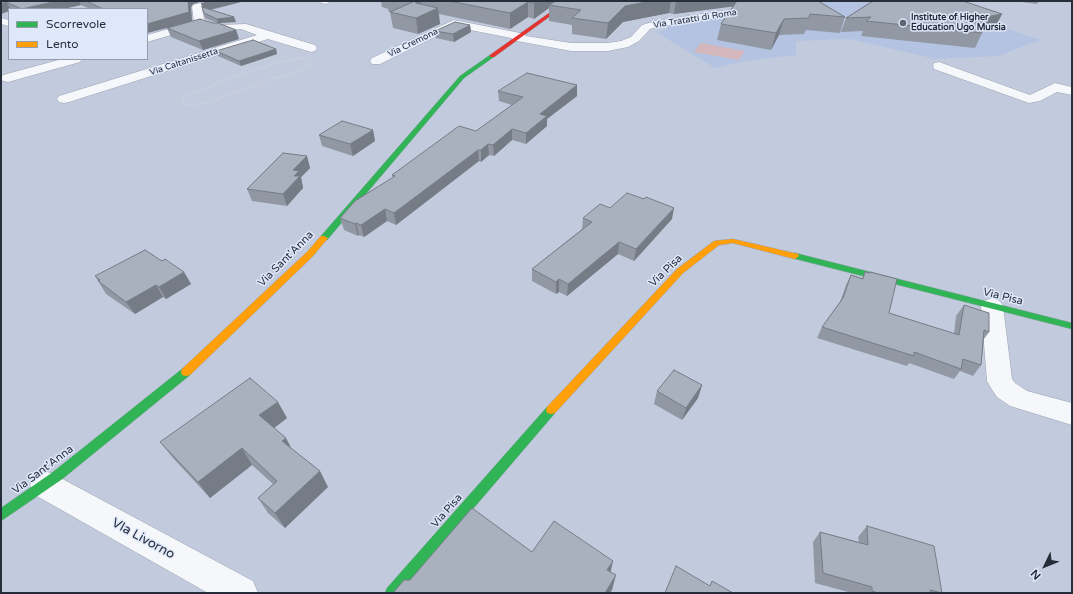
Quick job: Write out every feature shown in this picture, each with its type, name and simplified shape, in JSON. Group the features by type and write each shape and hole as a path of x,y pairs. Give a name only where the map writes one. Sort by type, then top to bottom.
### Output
{"street":[{"path":"220,1 197,7 198,20 217,28 242,26 311,48"},
{"name":"Via Sant'Anna","path":"1,515 45,485 192,367 310,254 462,77 569,1"},
{"name":"Via Tratatti di Roma","path":"519,37 571,47 590,49 608,47 624,44 635,39 646,26 808,1"},
{"path":"436,18 519,37"},
{"path":"148,39 203,23"},
{"name":"Via Cremona","path":"376,61 451,24 458,23"},
{"name":"Via Caltanissetta","path":"64,99 268,35"},
{"path":"8,78 72,60"},
{"path":"939,66 1024,98 1035,98 1055,87 1072,91"},
{"name":"Via Pisa","path":"392,593 571,386 680,271 717,243 733,242 762,248 1072,326"},
{"path":"992,306 1000,381 1006,390 1019,399 1072,414"},
{"name":"VIa Livorno","path":"45,485 241,593"}],"path":[{"path":"292,59 308,60 311,64 298,72 270,79 208,103 192,106 186,105 182,102 185,97 191,94 250,72 292,59"}],"shaded area":[{"path":"829,1 925,1 1040,40 998,56 935,59 850,39 796,41 796,55 752,60 715,68 656,32 668,29 663,26"},
{"path":"701,43 745,51 739,60 694,52"}],"building":[{"path":"1,1 57,1 26,8 20,8 6,2 1,4"},
{"path":"86,1 188,1 189,12 148,24 148,8 101,8"},
{"path":"407,1 414,1 416,3 438,8 416,18 390,12 413,2"},
{"path":"449,1 537,1 534,3 528,2 510,13"},
{"path":"556,1 651,1 625,6 608,23 572,18 581,10 549,5"},
{"path":"737,1 818,1 845,17 810,14 809,18 784,19 776,33 721,24"},
{"path":"873,1 963,1 1002,14 974,19 982,33 866,21 871,17 846,18"},
{"path":"202,7 234,17 217,19 204,13"},
{"path":"200,19 218,23 236,30 199,41 167,28"},
{"path":"455,22 470,25 453,34 435,31"},
{"path":"253,40 276,49 239,61 216,51"},
{"path":"527,73 577,85 540,114 547,116 526,133 512,129 493,145 488,144 481,150 478,150 394,213 385,209 361,225 340,218 355,201 395,176 392,175 459,126 476,131 523,97 498,91"},
{"path":"342,121 373,130 350,144 319,135"},
{"path":"283,153 307,156 293,170 299,171 294,176 300,176 283,194 247,189"},
{"path":"627,193 644,199 646,197 674,208 636,249 619,242 568,284 559,279 556,282 532,269 592,222 583,218 600,204 610,208"},
{"path":"145,250 162,261 165,259 184,272 159,287 156,285 126,302 98,281 100,280 95,276"},
{"path":"865,272 897,279 889,313 959,335 964,305 989,313 989,332 984,330 981,365 963,359 961,369 914,352 914,356 822,327 843,298 851,275 863,279"},
{"path":"674,370 702,385 686,408 657,391"},
{"path":"250,378 278,402 259,415 286,438 282,441 320,471 275,513 258,498 277,481 242,448 198,482 160,442"},
{"path":"472,508 532,552 554,521 613,561 607,570 616,575 605,593 393,593 404,580 410,580"},
{"path":"867,526 934,546 942,593 930,590 931,593 878,593 872,591 872,587 823,573 820,532 868,545"},
{"path":"676,566 710,586 712,581 733,593 665,593"}],"traffic: fast":[{"path":"324,238 462,77 492,56"},
{"path":"795,256 1072,326"},
{"path":"1,515 57,476 186,372"},
{"path":"392,593 551,410"}],"traffic: slow":[{"path":"186,372 310,254 324,238"},
{"path":"551,410 680,271 717,243 733,241 795,256"}],"traffic: jam":[{"path":"492,56 569,1"}],"place":[{"name":"Institute of Higher Education Ugo Mursia","path":"903,23"}]}
